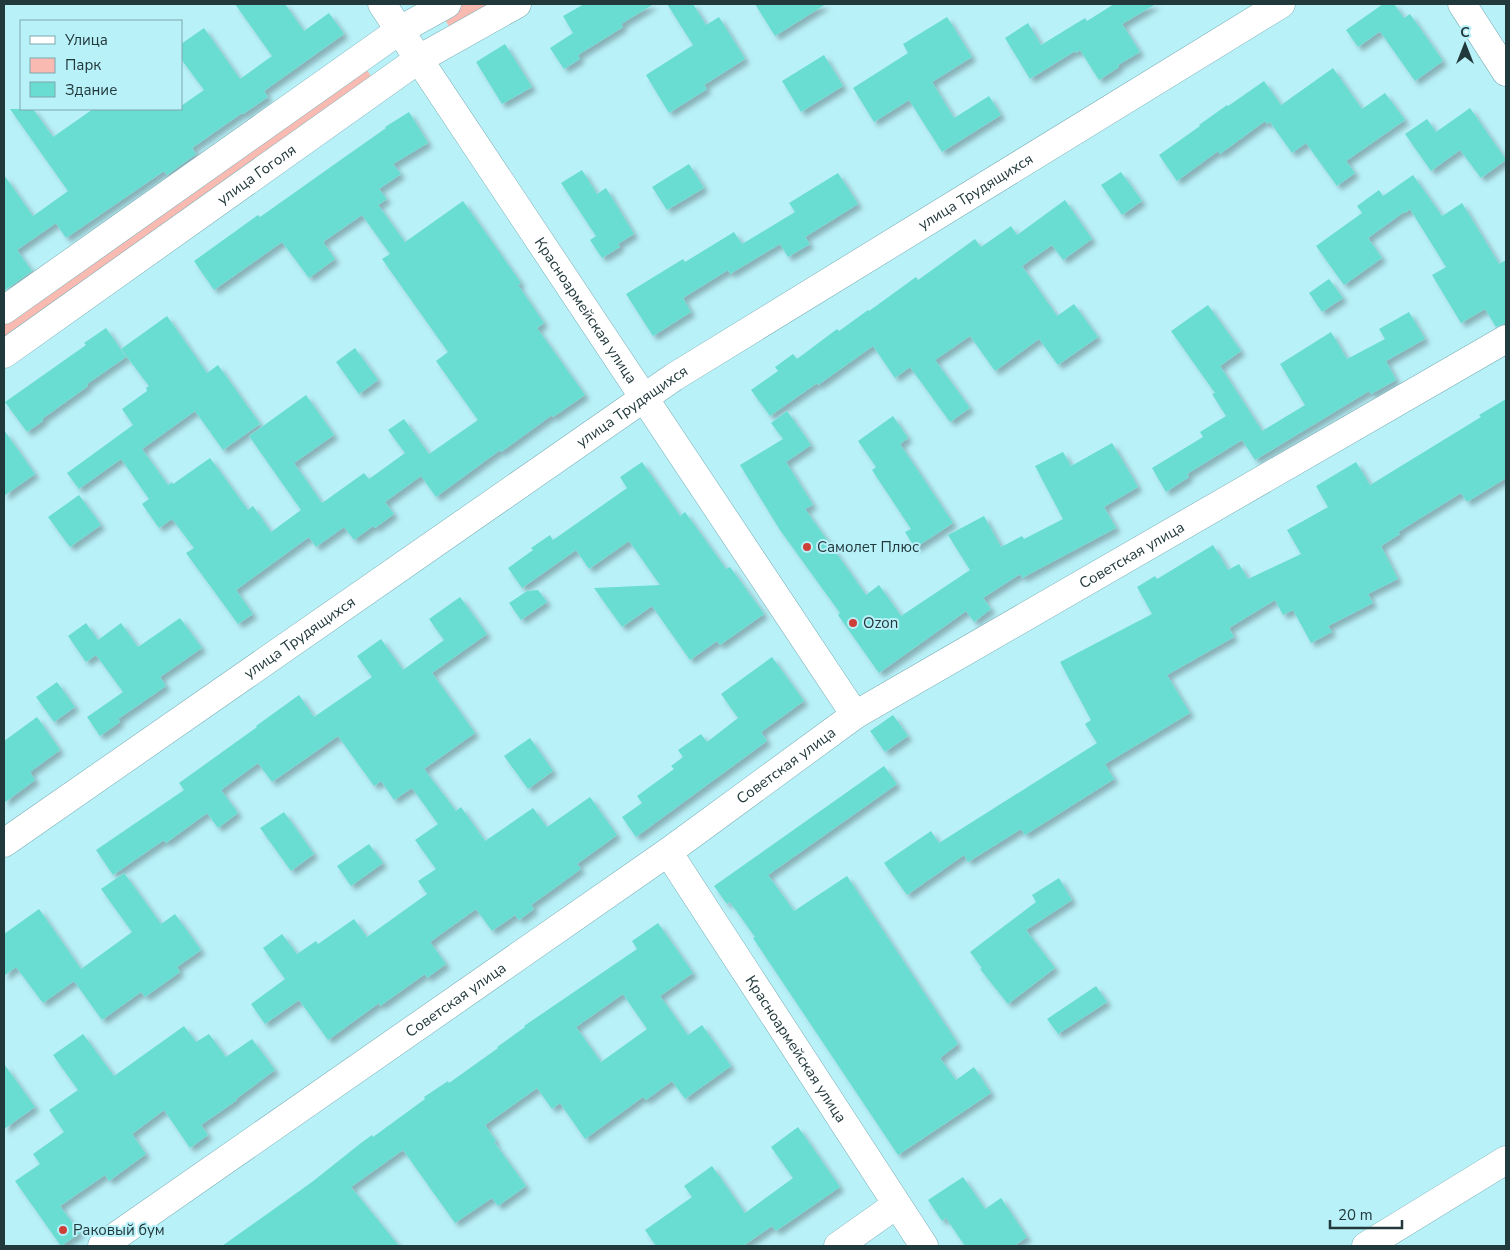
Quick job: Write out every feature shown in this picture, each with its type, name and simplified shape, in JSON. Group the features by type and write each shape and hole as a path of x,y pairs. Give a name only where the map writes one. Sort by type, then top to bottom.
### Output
{"street":[{"name":"Красноармейская улица","path":"382,4 855,715"},
{"path":"4,310 400,30 446,4"},
{"name":"улица Гоголя","path":"4,354 419,59 517,4"},
{"name":"улица Трудящихся","path":"4,843 682,372 1281,4"},
{"path":"1462,4 1506,72"},
{"name":"Советская улица","path":"102,1246 668,852 855,715 1506,339"},
{"name":"Красноармейская улица","path":"668,852 924,1246"},
{"path":"1366,1246 1506,1160"},
{"path":"838,1246 896,1205"}],"green space":[{"path":"459,4 505,4 453,33 441,13"},
{"path":"365,67 376,84 4,347 4,320"}],"building":[{"path":"235,4 285,4 304,31 329,13 344,34 264,91 268,97 192,148 196,154 167,175 164,171 66,238 56,223 17,250 32,271 4,291 4,175 33,216 68,191 10,109 34,110 53,137 92,110 182,110 182,105 204,90 182,60 182,43 204,28 240,79 272,56"},
{"path":"584,4 654,4 621,24 623,27 578,55 580,59 564,69 550,48 573,33 563,16"},
{"path":"667,4 693,4 706,25 719,17 745,59 704,85 707,89 669,113 646,75 693,45"},
{"path":"755,4 826,4 775,36"},
{"path":"1114,4 1156,4 1122,24 1140,52 1118,65 1119,67 1099,80 1080,50 1076,53 1075,51 1030,79 1005,38 1028,23 1041,45 1085,18 1087,21"},
{"path":"1383,4 1394,4 1404,18 1410,14 1443,61 1415,81 1381,33 1379,32 1358,47 1346,30"},
{"path":"947,17 972,57 932,82 954,118 989,96 1001,115 942,152 909,100 874,122 853,88 908,53 903,44"},
{"path":"505,44 532,87 502,104 476,62"},
{"path":"824,55 843,86 801,112 782,81"},
{"path":"1333,68 1362,109 1385,93 1405,120 1346,161 1355,173 1337,186 1306,143 1292,153 1270,122 1267,124 1265,121 1220,154 1218,151 1177,181 1159,155 1227,105 1264,81 1281,105"},
{"path":"1470,108 1506,160 1481,178 1460,150 1431,171 1405,134 1427,119 1436,132"},
{"path":"409,112 428,143 393,164 401,174 379,189 387,199 378,205 405,242 463,201 521,283 518,285 544,323 537,328 585,395 553,417 552,415 501,452 500,450 436,497 421,476 385,502 394,514 354,540 344,527 316,547 309,537 236,590 253,614 238,624 186,553 194,548 172,519 159,528 142,504 149,499 121,459 79,489 67,473 133,425 122,409 147,391 146,388 149,386 121,349 167,316 207,373 218,365 260,424 223,450 195,411 142,449 168,485 172,482 173,484 210,458 248,510 253,506 271,532 301,510 249,436 306,395 334,435 294,463 322,503 364,473 369,479 405,453 388,430 404,419 429,454 478,420 436,361 448,352 382,259 390,254 362,215 323,242 335,259 309,278 282,242 214,290 194,261"},
{"path":"689,164 704,188 667,210 652,187"},
{"path":"582,170 597,194 606,188 634,234 618,244 620,247 602,258 590,240 596,236 561,183"},
{"path":"1121,172 1142,201 1122,215 1101,185"},
{"path":"838,173 858,204 805,237 810,244 788,257 780,244 730,274 728,270 683,298 691,312 653,336 626,294 683,259 685,262 734,232 742,244 795,212 789,203"},
{"path":"1413,175 1442,216 1462,203 1499,264 1506,260 1506,323 1496,327 1485,309 1461,323 1432,275 1446,267 1410,209 1368,238 1382,258 1344,285 1316,246 1362,213 1357,206 1379,190 1383,196"},
{"path":"1065,200 1092,239 1063,260 1052,245 1022,266 1057,316 1074,304 1098,337 1058,365 1039,339 995,371 970,336 935,360 970,408 950,422 910,367 895,378 873,346 770,416 751,390 778,371 775,367 793,354 797,359 837,329 839,331 916,277 918,280 975,239 981,247 1011,226 1017,235"},
{"path":"1329,279 1343,298 1322,312 1309,293"},
{"path":"1208,305 1241,351 1220,366 1262,431 1305,405 1280,364 1331,332 1347,359 1385,339 1379,329 1409,312 1425,339 1386,361 1396,380 1371,394 1369,391 1255,460 1242,440 1187,474 1189,477 1166,492 1152,468 1203,437 1200,432 1226,416 1212,394 1215,393 1171,331"},
{"path":"106,328 126,357 87,384 88,386 27,432 5,402 86,345 84,343"},
{"path":"355,348 378,380 359,394 336,362"},
{"path":"1506,399 1506,478 1467,502 1461,493 1398,532 1400,534 1381,546 1398,579 1368,594 1373,603 1328,626 1332,632 1311,643 1293,610 1283,615 1275,600 1229,628 1234,637 1167,675 1190,713 1105,764 1114,779 1025,835 1021,829 968,862 964,855 907,895 884,863 931,831 939,843 1097,743 1085,724 1091,720 1060,662 1152,614 1137,587 1155,576 1157,579 1213,545 1228,570 1239,564 1248,579 1301,554 1287,530 1328,507 1316,486 1356,462 1370,485 1481,417 1479,415"},
{"path":"787,411 811,445 786,462 813,505 805,509 866,595 879,585 901,616 970,570 948,535 984,516 1001,547 1022,536 1024,539 1063,519 1035,466 1063,452 1071,466 1112,443 1138,487 1104,507 1116,528 1022,578 1020,574 983,598 991,609 974,622 966,611 879,673 838,615 840,613 780,530 740,465 783,439 771,423"},
{"path":"893,416 908,438 900,444 953,523 915,548 905,532 911,529 872,470 876,467 858,441"},
{"path":"4,430 35,474 4,496"},
{"path":"642,462 680,516 685,512 726,569 730,567 764,614 720,645 717,641 690,660 652,606 622,627 594,588 660,585 629,541 589,569 576,550 522,588 508,568 533,550 531,548 550,535 553,540 627,488 620,477"},
{"path":"79,495 101,525 70,547 48,517"},
{"path":"538,590 547,602 521,620 509,603 527,591"},
{"path":"460,597 487,634 432,673 475,733 424,769 456,811 461,807 485,841 533,808 547,827 590,797 617,835 577,864 581,869 531,905 534,909 519,920 515,915 492,931 476,909 430,942 446,964 427,978 425,974 380,1006 379,1003 328,1040 299,1000 265,1024 251,1004 285,979 263,948 282,934 297,954 316,941 318,944 354,919 367,937 427,894 418,881 436,869 415,840 438,824 412,788 394,800 381,781 374,786 338,736 272,782 258,763 221,790 238,813 218,828 207,813 166,843 164,840 113,875 96,850 184,790 179,783 299,695 314,717 372,677 357,656 381,639 403,670 444,640 429,619"},
{"path":"180,618 202,648 160,677 166,686 118,719 120,722 100,736 87,717 123,692 96,655 86,662 68,636 86,623 98,640 121,623 138,647"},
{"path":"772,657 804,701 761,732 767,741 636,837 622,817 642,803 637,796 674,769 671,766 683,757 678,750 701,734 707,742 738,718 721,694"},
{"path":"57,682 75,707 54,722 36,697"},
{"path":"893,715 908,736 885,752 870,731"},
{"path":"37,717 60,750 30,772 35,780 4,803 4,741"},
{"path":"530,738 553,771 528,789 504,756"},
{"path":"884,766 897,784 768,875 794,911 847,876 958,1044 940,1058 956,1080 974,1067 991,1093 898,1155 753,938 755,937 730,902 727,904 714,886"},
{"path":"284,812 314,854 291,871 260,828"},
{"path":"369,844 383,863 351,886 337,866"},
{"path":"124,873 161,924 175,914 201,950 177,967 180,972 145,997 141,992 102,1020 74,981 43,1003 16,967 4,976 4,934 39,909 81,969 132,932 101,889"},
{"path":"1059,878 1072,900 1026,930 1055,968 1008,1004 980,969 982,968 970,952 1036,902 1032,895"},
{"path":"658,923 693,973 660,996 688,1035 702,1025 731,1066 685,1099 672,1081 646,1100 643,1097 585,1139 560,1103 552,1109 537,1088 485,1125 496,1141 494,1142 526,1186 498,1206 492,1198 455,1223 403,1150 351,1187 399,1246 222,1246 312,1182 372,1135 373,1137 425,1099 424,1097 448,1081 449,1083 498,1048 524,1026 637,949 632,941","holes":["623,994 647,1029 601,1062 576,1027"]},
{"path":"1096,986 1107,1002 1058,1034 1047,1019"},
{"path":"184,1026 196,1042 209,1034 226,1057 252,1039 275,1070 201,1125 208,1135 190,1148 164,1110 132,1134 146,1154 109,1181 105,1175 60,1206 80,1233 61,1246 15,1181 40,1164 33,1154 64,1132 49,1110 78,1090 53,1055 83,1034 114,1076"},
{"path":"4,1064 35,1107 4,1129"},
{"path":"798,1127 840,1187 776,1231 772,1226 743,1246 656,1246 645,1230 692,1197 684,1186 712,1166 745,1213 793,1178 771,1147"},
{"path":"963,1177 985,1209 1001,1198 1027,1237 1014,1246 965,1246 946,1218 942,1221 928,1200"}],"place":[{"name":"Самолет Плюс","path":"807,547"},
{"name":"Ozon","path":"853,623"},
{"name":"Раковый бум","path":"63,1230"}]}
